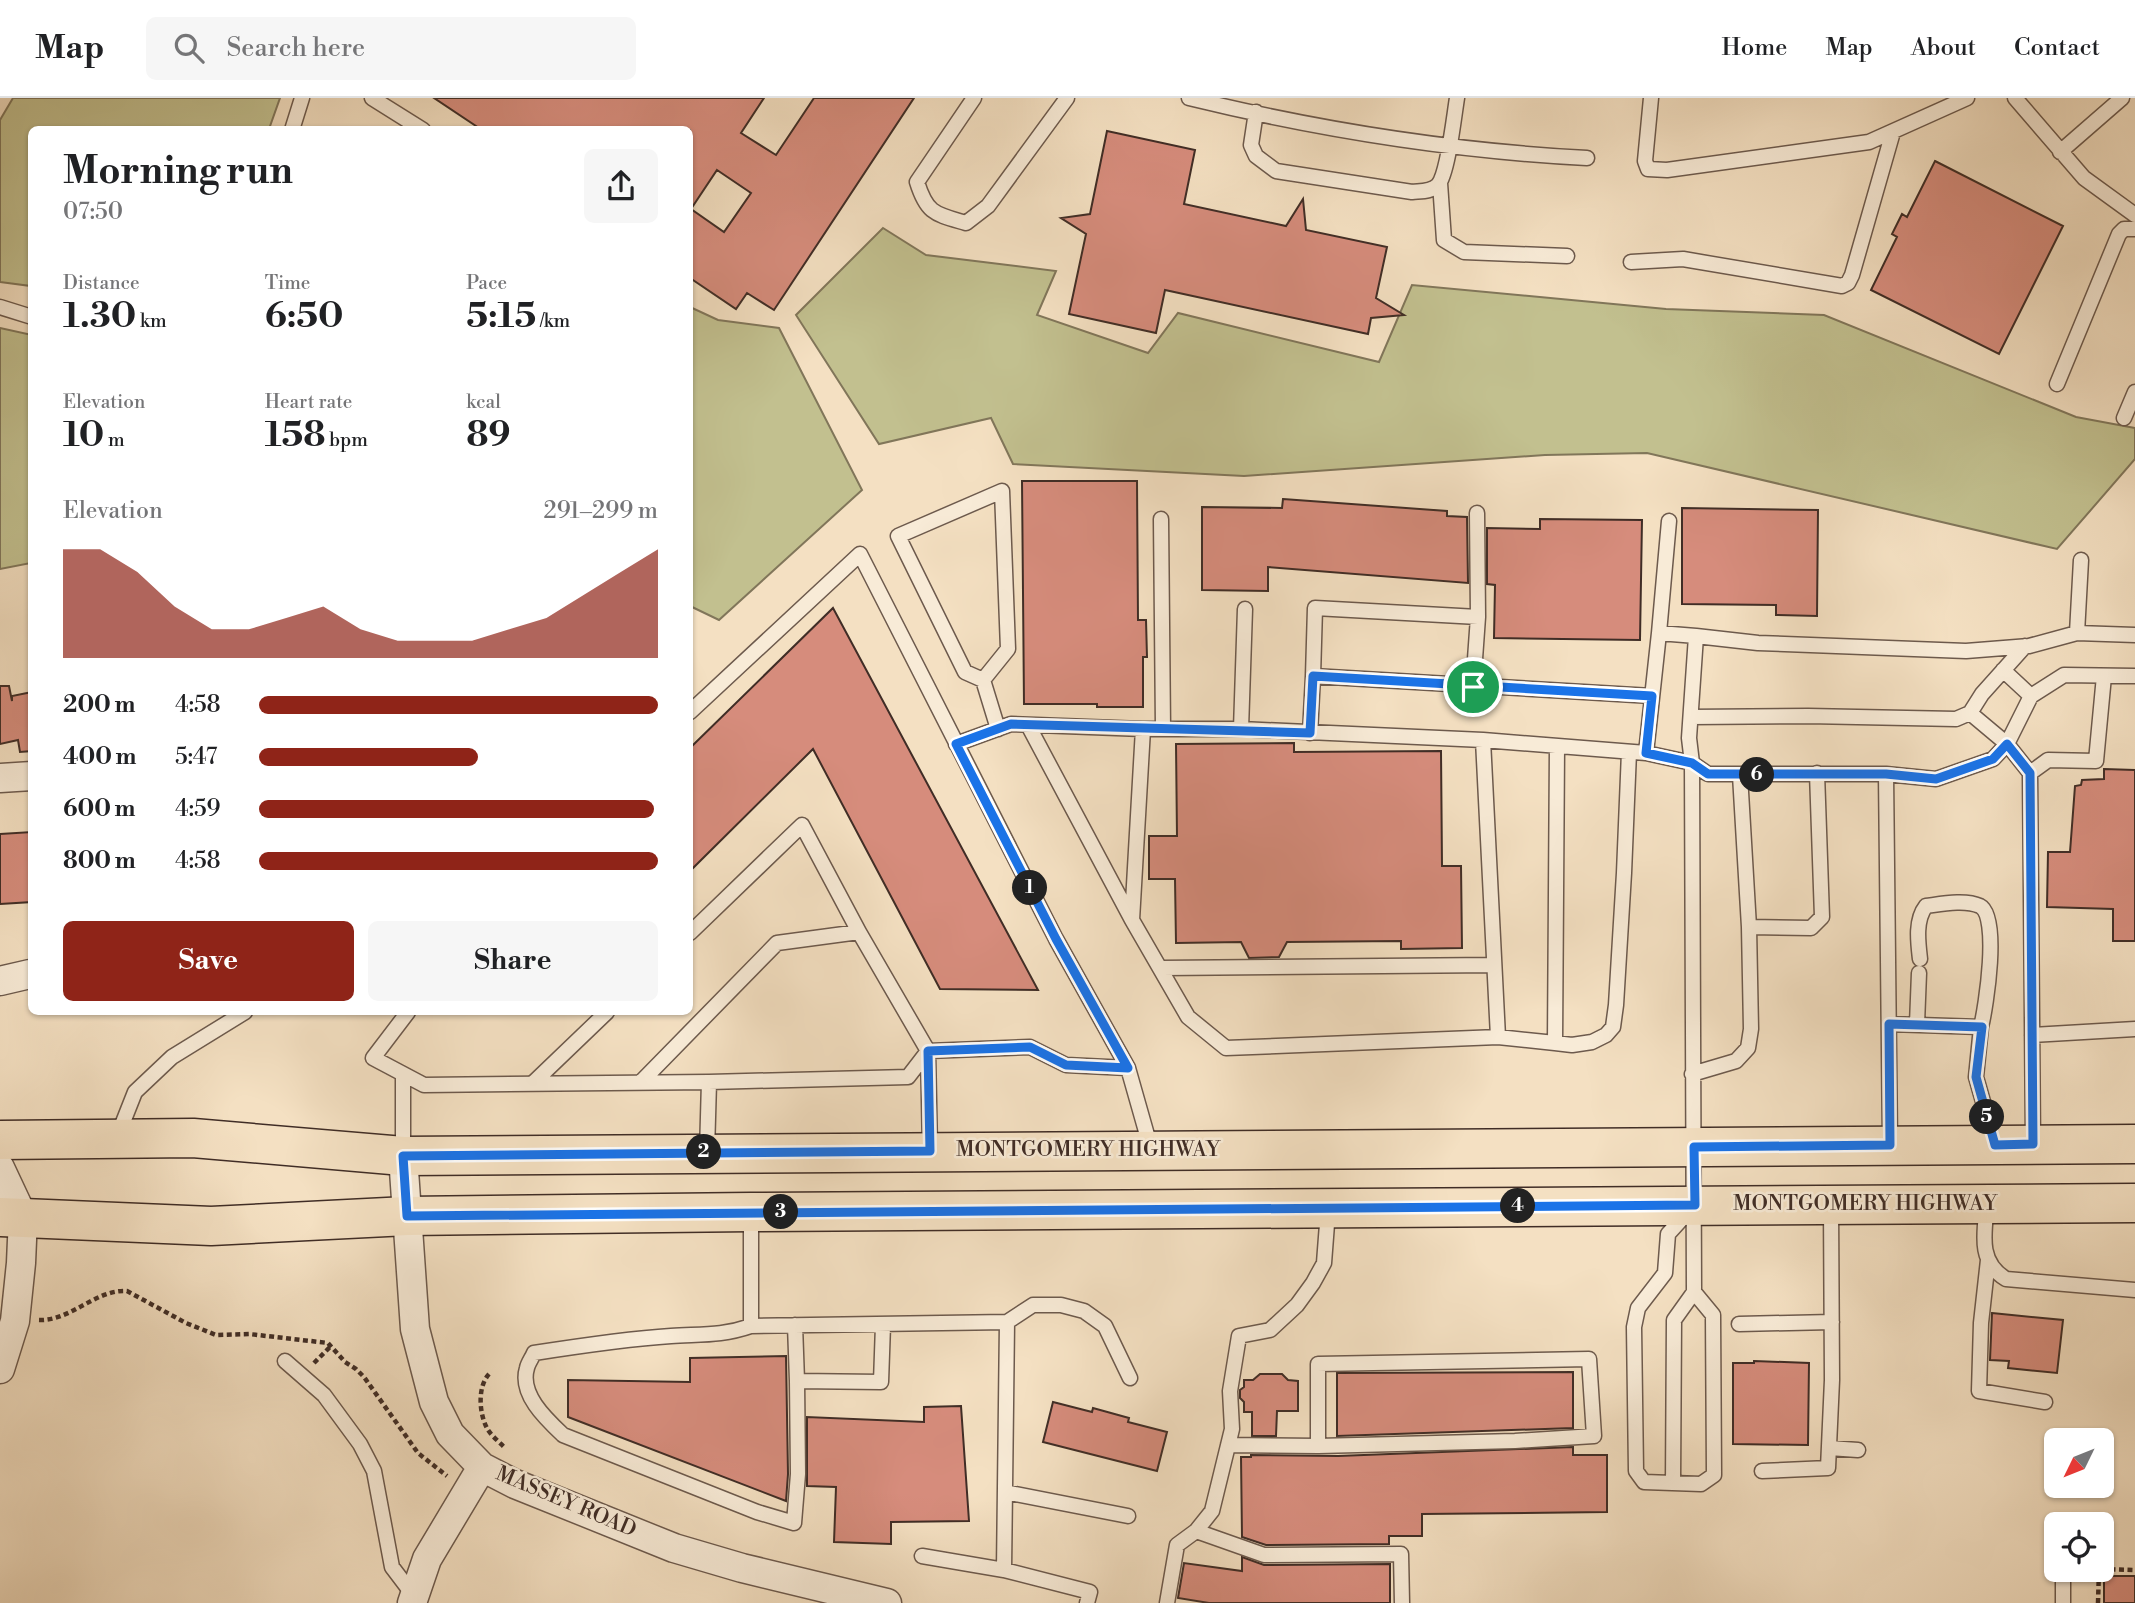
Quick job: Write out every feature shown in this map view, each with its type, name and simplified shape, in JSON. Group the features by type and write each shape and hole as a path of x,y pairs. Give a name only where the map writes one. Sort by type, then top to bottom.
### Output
{"main road":[{"name":"MONTGOMERY HIGHWAY","path":"0,1140 193,1138 403,1156 2135,1144"},
{"name":"MONTGOMERY HIGHWAY","path":"11,1217 211,1226 407,1216 2135,1203"}],"street":[{"path":"0,778 28,776"},
{"path":"0,981 28,974"},
{"name":"MASSEY ROAD","path":"403,1156 415,1329 434,1402 450,1434 482,1466 515,1484 674,1548 882,1603"},
{"path":"0,1168 21,1263 15,1321 0,1369"},
{"path":"413,1599 427,1559 482,1466"}],"lane":[{"path":"293,126 302,98"},
{"path":"372,98 417,126"},
{"path":"974,98 917,182 924,203 941,216 966,223 988,206 1068,98"},
{"path":"1189,98 1375,136 1502,153 1587,158"},
{"path":"1457,98 1440,183 1444,240 1464,252 1567,256"},
{"path":"1651,98 1645,161 1648,169 1667,170 1869,142 1967,98"},
{"path":"2015,98 2084,178 2135,215"},
{"path":"2060,152 2122,98"},
{"path":"1256,112 1251,145 1256,156 1276,171 1412,192 1431,190 1440,183"},
{"path":"1631,262 1683,259 1842,286 1848,283 1853,275 1893,132"},
{"path":"2057,384 2119,234 2124,229 2135,229"},
{"path":"0,307 28,316"},
{"path":"2124,418 2135,392"},
{"path":"983,680 1008,649 1002,491 898,536 965,672 983,680 998,729"},
{"path":"1473,687 1478,617 1477,513"},
{"path":"1161,519 1163,729"},
{"path":"1646,753 1669,521"},
{"path":"693,709 860,554 1056,939 1128,1068 1152,1150"},
{"path":"2077,633 2081,560"},
{"path":"1310,733 1315,608 1478,617"},
{"path":"1241,729 1245,609"},
{"path":"1659,633 1758,643 1966,651 2025,646 2077,633 2135,635"},
{"path":"1673,1483 1674,1320 1694,1292 1692,763 1689,738 1696,636"},
{"path":"1691,717 1956,719 1970,713 2025,646"},
{"path":"2003,670 2031,696"},
{"path":"956,744 1011,724 1143,729 1241,729 1483,740 1646,753 1692,763 1708,774 1886,774 1936,779 1993,759 2007,744 2031,696 2064,675 2135,676"},
{"path":"1313,676 1652,696"},
{"path":"2030,773 2048,760 2096,761 2104,676"},
{"path":"1970,713 2007,744 2030,773 2033,1144"},
{"path":"1028,725 1132,920 1188,1017 1226,1048 1498,1037 1572,1045 1592,1042 1606,1035 1613,1027 1616,1005 1629,752"},
{"path":"1132,920 1143,729"},
{"path":"1483,740 1498,1037"},
{"path":"1555,1042 1557,746"},
{"path":"1749,927 1811,928 1822,917 1817,773"},
{"path":"1886,774 1890,1145"},
{"path":"1692,1074 1736,1061 1748,1048 1751,1029 1749,927 1740,775"},
{"path":"693,930 803,825 859,932 928,1051 930,1151"},
{"path":"1917,1024 1921,912 1926,906 1981,906 1990,925 1989,986 1976,1077 1995,1145"},
{"path":"640,1083 777,943 859,932"},
{"path":"1162,968 1494,965"},
{"path":"117,1140 135,1093 172,1057 240,1015"},
{"path":"406,1015 373,1058 424,1085 908,1077 928,1051"},
{"path":"531,1084 604,1015"},
{"path":"1889,1024 1982,1027"},
{"path":"2032,1034 2135,1029"},
{"path":"928,1051 1030,1047 1066,1065 1128,1068"},
{"path":"403,1074 403,1156"},
{"path":"707,1152 709,1082"},
{"path":"1987,1203 1983,1248 1988,1261 2006,1279 2135,1290"},
{"path":"1694,1292 1713,1315 1714,1475 1701,1484 1644,1482 1636,1471 1634,1327 1637,1308 1665,1273 1668,1234 1695,1205"},
{"path":"1762,1471 1828,1468 1832,1322 1830,1205"},
{"path":"1167,1603 1177,1545 1196,1531 1212,1511 1232,1429 1230,1391 1239,1336 1270,1330 1297,1304 1313,1283 1324,1263 1328,1208"},
{"path":"751,1212 751,1326"},
{"path":"1988,1261 1981,1323 1979,1391 2045,1402"},
{"path":"795,1325 798,1474 794,1523 745,1507 563,1435 542,1415 528,1390 526,1370 534,1353 670,1336 728,1334 751,1326 795,1325 883,1325 1007,1322 1033,1305 1061,1305 1084,1311 1105,1326 1130,1378"},
{"path":"1004,1570 1007,1322"},
{"path":"1739,1324 1832,1322"},
{"path":"797,1381 881,1382 883,1325"},
{"path":"1228,1445 1318,1446 1388,1442 1515,1441 1594,1436 1589,1359 1318,1364 1318,1446"},
{"path":"285,1360 324,1395 360,1444 374,1471 392,1567 413,1599"},
{"path":"1829,1448 1858,1450"},
{"path":"1005,1492 1128,1516"},
{"path":"1196,1531 1264,1555 1401,1554 1402,1603"},
{"path":"922,1556 1004,1570 1090,1592 1087,1603"},
{"path":"2063,1582 2063,1603"}],"path":[{"path":"31,1320 46,1320 70,1313 117,1290 127,1291 186,1323"},
{"path":"489,1374 482,1382 481,1390 484,1418 488,1429 512,1455"},
{"path":"2114,1570 2135,1570"},
{"path":"2098,1603 2099,1582"}],"shaded area":[{"path":"13,98 280,98 270,126 28,126 28,286 0,282 0,120"},
{"path":"883,228 926,255 1056,271 1037,315 1148,353 1178,313 1379,362 1412,285 1666,309 1824,315 2076,417 2135,428 2135,459 2057,549 1647,453 1545,455 1244,476 1013,464 991,418 879,444 796,315"},
{"path":"693,308 718,320 779,328 862,490 719,620 693,607"},
{"path":"0,328 28,334 28,564 0,569"}],"building":[{"path":"434,98 764,98 741,133 776,155 814,98 914,98 774,310 747,293 736,309 693,280 693,210 724,232 751,193 717,170 693,206 693,126 476,126"},
{"path":"1107,131 1195,150 1184,204 1286,226 1303,199 1306,230 1387,247 1376,298 1404,315 1371,318 1368,334 1165,290 1156,333 1069,314 1086,234 1061,218 1090,214"},
{"path":"1935,161 2063,226 1999,354 1871,290 1897,237 1892,234 1902,214 1907,217"},
{"path":"1022,481 1137,481 1138,620 1146,620 1147,657 1143,657 1143,707 1024,704"},
{"path":"1283,499 1447,511 1447,516 1467,517 1468,583 1268,567 1268,591 1202,590 1202,507 1282,508"},
{"path":"1682,508 1818,510 1817,616 1776,615 1776,605 1682,604"},
{"path":"1540,519 1642,520 1640,640 1494,638 1495,585 1487,584 1487,528 1540,529"},
{"path":"833,608 1038,990 940,989 813,749 693,868 693,745"},
{"path":"0,686 9,686 12,701 12,696 28,693 28,751 20,752 18,740 0,744"},
{"path":"1294,743 1294,752 1441,751 1442,866 1461,866 1462,948 1401,949 1401,941 1287,942 1279,957 1249,958 1241,942 1176,943 1175,879 1149,879 1149,836 1177,836 1176,744"},
{"path":"2104,769 2135,770 2135,941 2113,941 2113,909 2047,907 2048,852 2070,852 2075,786 2081,785 2082,780 2104,779"},
{"path":"28,832 28,902 0,904 0,834"},
{"path":"1992,1313 2063,1320 2057,1373 2008,1368 2009,1361 1990,1360"},
{"path":"786,1356 786,1501 568,1417 568,1380 690,1382 690,1358"},
{"path":"1733,1363 1809,1363 1808,1445 1733,1444"},
{"path":"1573,1372 1573,1428 1337,1436 1337,1373"},
{"path":"1260,1374 1282,1374 1288,1380 1298,1381 1298,1411 1277,1411 1276,1436 1252,1436 1252,1412 1244,1412 1244,1402 1240,1398 1244,1380 1253,1380"},
{"path":"1053,1402 1092,1412 1093,1408 1129,1418 1128,1422 1167,1432 1157,1471 1043,1442"},
{"path":"961,1406 969,1521 891,1522 891,1544 834,1542 836,1487 807,1486 807,1417 924,1422 924,1407"},
{"path":"1573,1447 1573,1455 1607,1455 1607,1512 1422,1514 1422,1536 1389,1536 1389,1544 1266,1545 1242,1537 1241,1457"},
{"path":"1242,1557 1264,1565 1390,1564 1390,1603 1209,1603 1178,1598 1184,1563 1242,1571"},
{"path":"2114,1576 2135,1576 2135,1603 2104,1603 2104,1582 2114,1582"}],"route":[{"path":"1313,676 1473,687 1652,696 1646,753 1692,763 1708,774 1886,774 1936,779 1993,759 2007,744 2030,773 2033,1144 1995,1145 1976,1077 1982,1027 1889,1024 1890,1145 1694,1147 1695,1205 407,1216 403,1156 930,1151 928,1051 1030,1047 1066,1065 1128,1068 1056,939 956,744 1011,724 1310,733 1313,676"}]}
